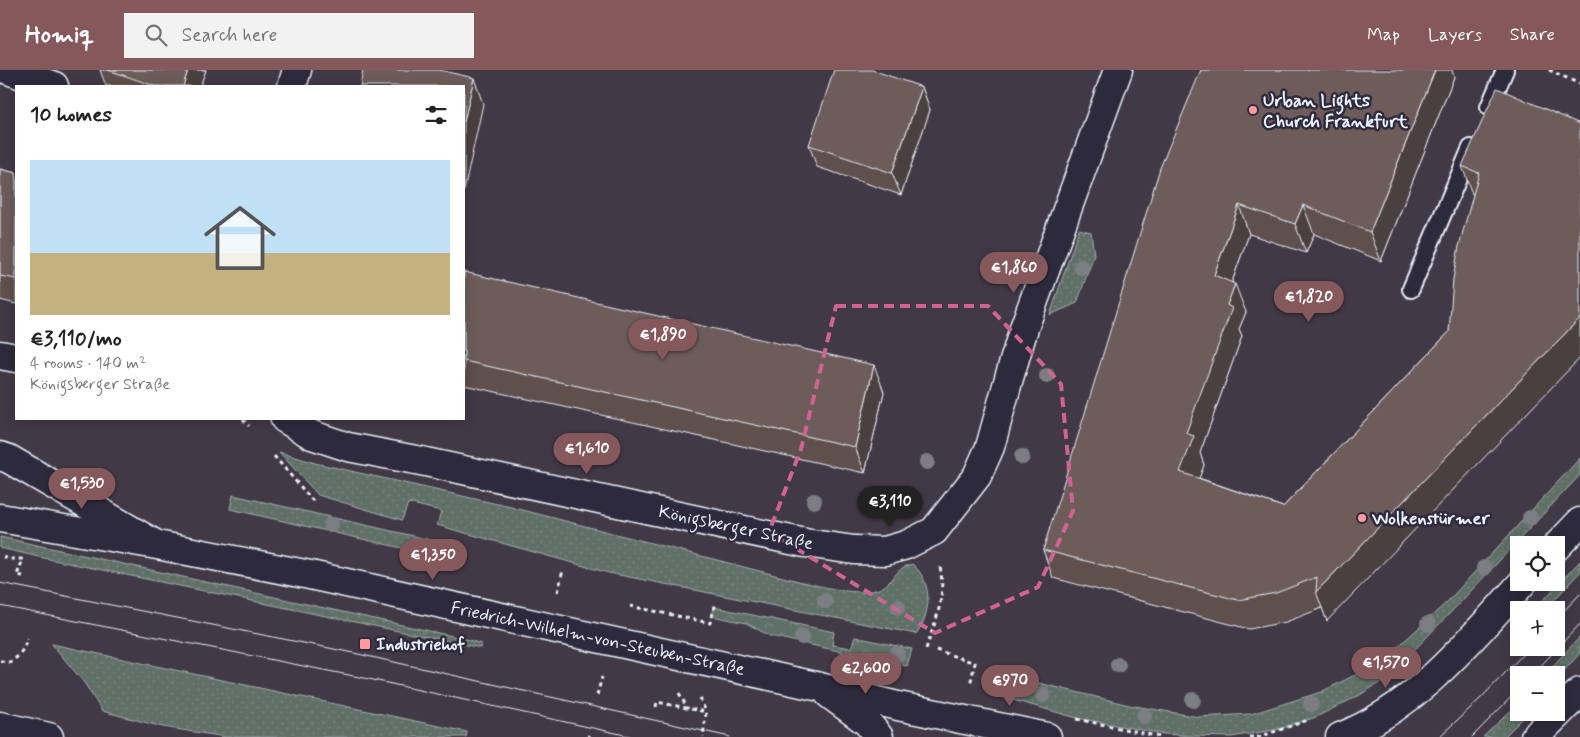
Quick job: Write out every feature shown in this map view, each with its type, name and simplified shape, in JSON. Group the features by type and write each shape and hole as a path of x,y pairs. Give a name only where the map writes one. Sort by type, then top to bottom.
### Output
{"main road":[{"path":"8,70 51,85"},
{"path":"292,85 296,70"},
{"name":"Königsberger Straße","path":"287,420 312,435 348,447 805,543 854,550 886,551 906,545 934,531 977,476 990,447 1008,378 1024,328 1118,70"},
{"path":"0,354 15,358"},
{"path":"0,456 157,544"},
{"name":"Friedrich-Wilhelm-von-Steuben-Straße","path":"0,518 157,544 310,575 820,687 898,706 1047,737"},
{"path":"1565,538 1580,522"},
{"path":"1340,737 1353,732 1398,706 1446,666 1515,591"},
{"path":"820,687 867,722 879,737"},
{"path":"1535,737 1580,692"},
{"path":"0,726 49,737"}],"lane":[{"path":"1411,290 1505,70"}],"path":[{"path":"1549,70 1580,84"},
{"path":"244,420 254,432"},
{"path":"271,452 313,501"},
{"path":"0,556 10,559 22,559 17,575 23,576"},
{"path":"926,648 941,602 942,583 938,561"},
{"path":"558,592 563,570"},
{"path":"630,606 710,623 716,603"},
{"path":"0,661 11,662 20,655 25,648 27,638"},
{"path":"936,650 975,663 971,683"},
{"path":"597,695 601,677 606,678"},
{"path":"680,693 688,709"},
{"path":"700,697 706,712 703,737"},
{"path":"656,707 657,702 706,712"},
{"path":"1249,737 1259,737 1315,718"}],"highlighted area":[{"path":"836,306 988,306 1061,384 1073,511 1038,587 935,633 769,532 801,449"}],"green space":[{"path":"1079,229 1091,232 1094,255 1077,303 1050,315"},
{"path":"279,452 315,463 511,507 810,584 836,589 855,592 873,591 886,585 902,568 912,564 924,579 927,588 928,598 925,617 916,634 609,573 437,525 441,511 408,503 402,520 318,495"},
{"path":"1580,458 1580,475 1523,536 1510,536 1510,549 1387,678 1360,695 1316,717 1280,729 1231,737 1191,736 1164,734 1077,718 988,693 988,684 995,676 1010,676 1129,705 1199,717 1251,714 1321,692 1363,671 1401,644 1447,602"},
{"path":"233,495 440,542 437,556 230,509"},
{"path":"0,537 466,639 481,644 481,648 0,548"},
{"path":"1580,561 1580,572 1565,588 1565,577"},
{"path":"1552,591 1562,591 1553,601 1542,601"},
{"path":"714,607 834,632 832,645 851,648 855,637 912,649 907,666 770,636 746,623 712,616"},
{"path":"1580,637 1580,653 1565,670 1565,666 1553,666 1562,656 1565,656 1565,653"},
{"path":"52,644 467,732 466,737 226,737 163,727 102,711 85,684"},
{"path":"1510,712 1510,721 1520,721 1504,737 1483,737"}],"building":[{"path":"108,70 188,70 183,85 152,85"},
{"path":"363,70 439,70 474,78 465,118 465,85 360,85"},
{"path":"834,70 872,70 922,87 892,173 809,145"},
{"path":"1201,70 1435,70 1370,232 1303,205 1295,224 1239,205 1214,275 1235,284 1227,305 1232,308 1186,433 1194,436 1180,472 1283,507 1449,332 1453,279 1459,246 1479,173 1462,166 1497,88 1580,124 1580,318 1316,592 1317,577 1276,593 1238,600 1043,550 1160,168"},
{"path":"0,169 15,173 15,279 0,276"},
{"path":"465,272 874,365 855,447 465,361"}],"tram line":[{"path":"0,583 349,652 730,737"},
{"path":"1565,610 1580,594"},
{"path":"0,606 364,678 634,737"},
{"path":"1540,666 1580,624"},
{"path":"1439,737 1480,699 1521,656"},
{"path":"1472,737 1510,698"}],"place":[{"name":"Urban Lights Church Frankfurt","path":"1253,110"},
{"name":"Wolkenstürmer","path":"1362,518"},
{"name":"Industriehof","path":"365,644"}]}
